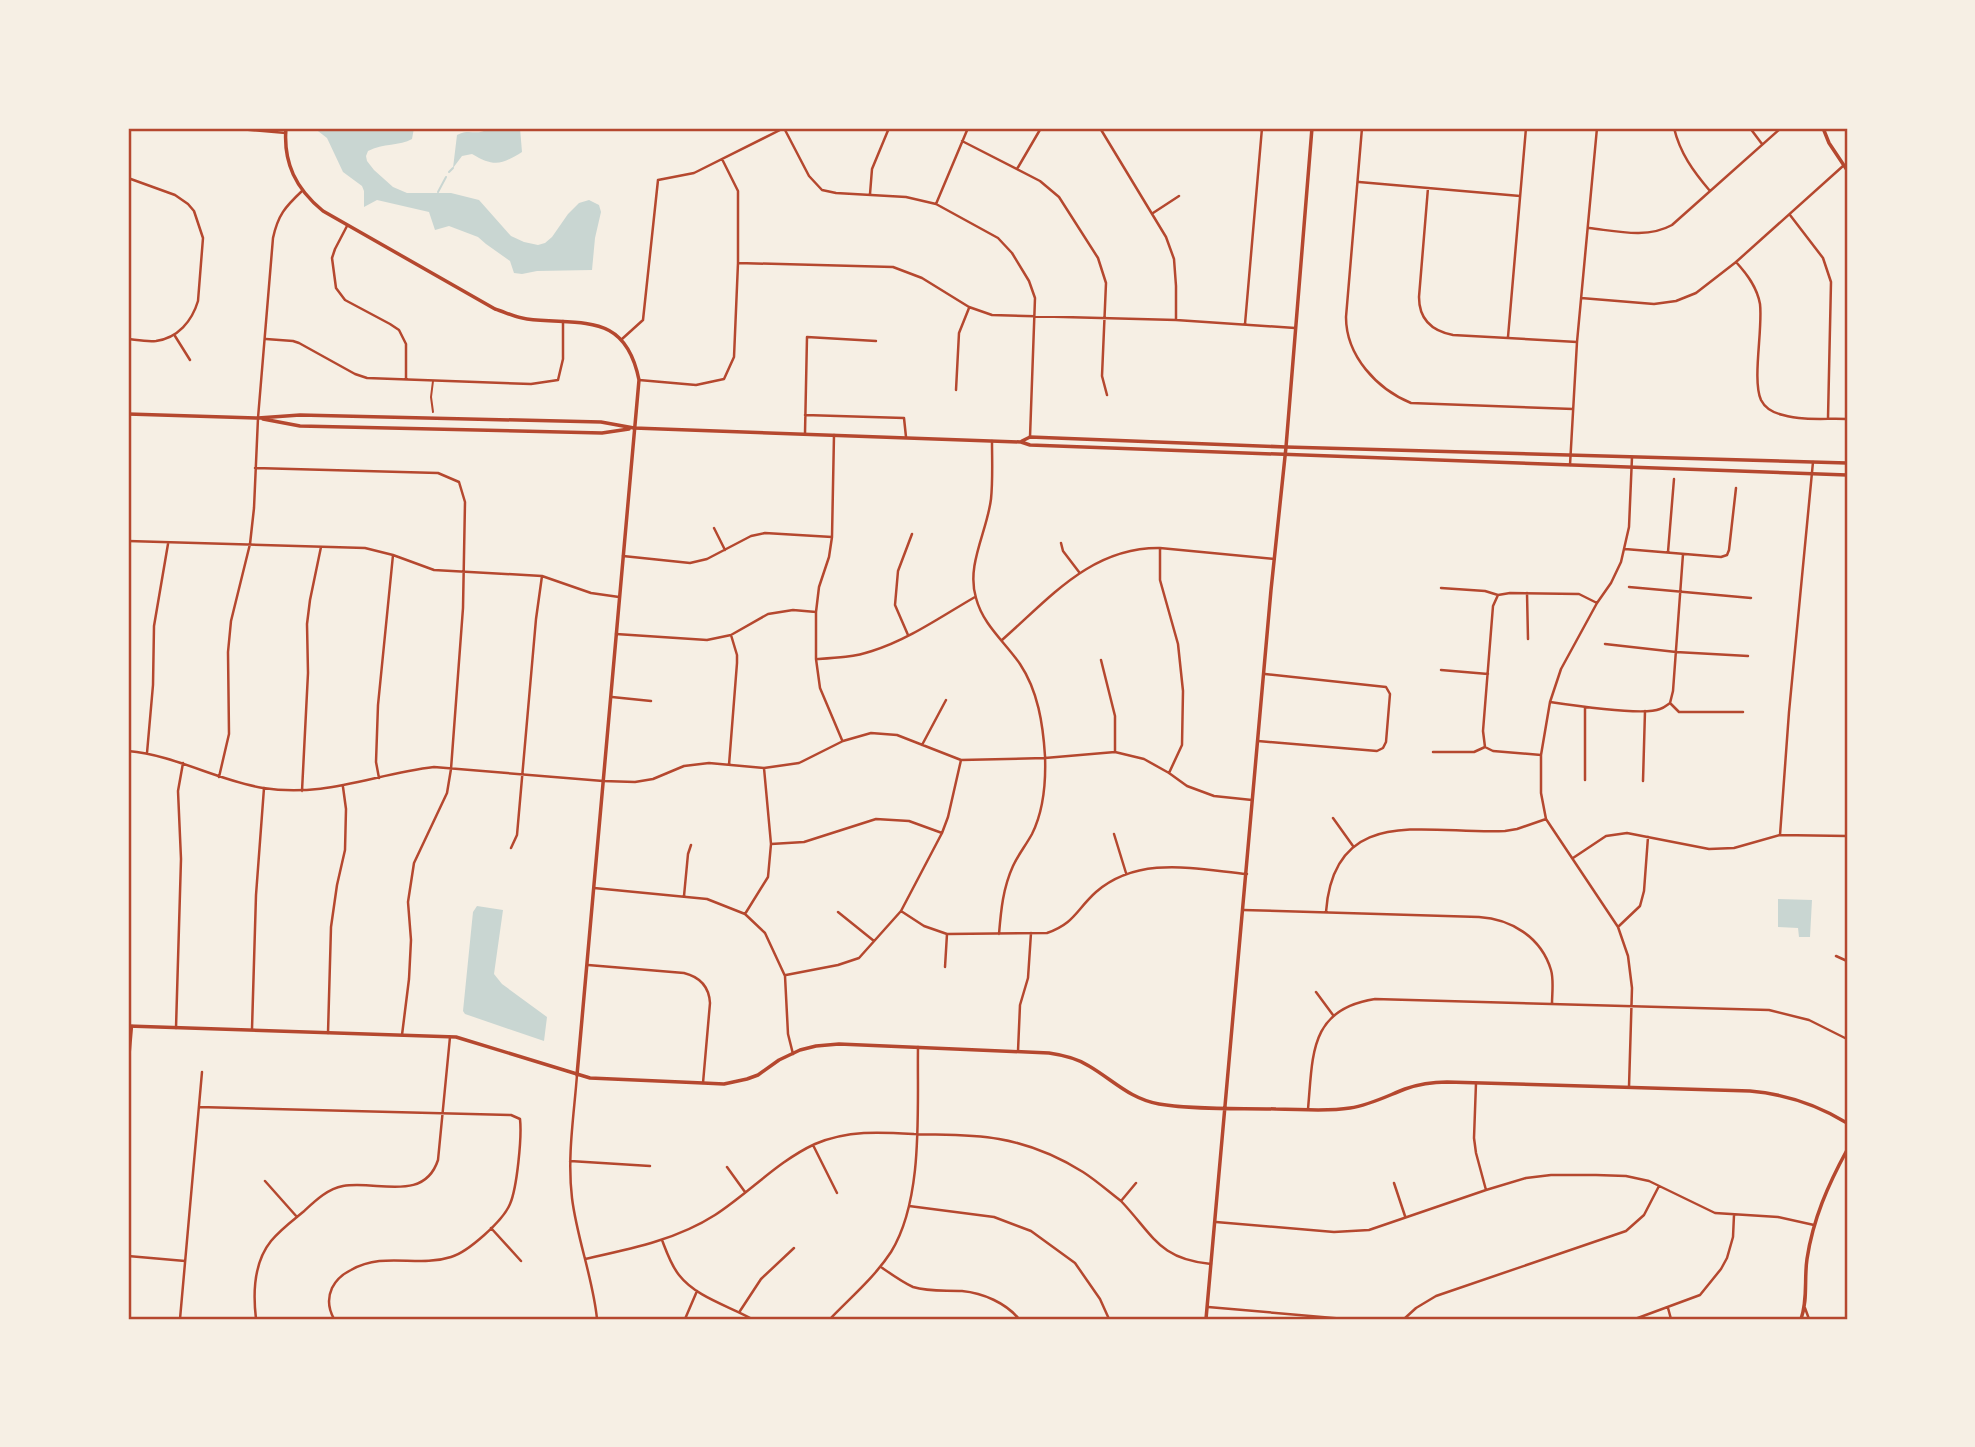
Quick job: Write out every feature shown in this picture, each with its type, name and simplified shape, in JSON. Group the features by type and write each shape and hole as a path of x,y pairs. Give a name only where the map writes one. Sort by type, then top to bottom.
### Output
{"street":[{"path":"228,128 286,134"},
{"path":"286,128 288,163 302,191 323,211 495,309 524,319 596,324 622,340 635,360 639,380 570,1161 574,1208 597,1319"},
{"path":"622,340 643,320 658,180 694,173 784,128 809,176 822,190 906,197 936,204 998,238 1012,253 1029,281 1035,298 1030,437"},
{"path":"870,194 872,169 889,128"},
{"path":"936,204 968,128"},
{"path":"1017,169 1041,128"},
{"path":"1100,128 1166,237 1174,259 1176,320"},
{"path":"1237,128 1262,129 1245,324"},
{"path":"1206,1319 1286,447 1312,128"},
{"path":"1362,128 1346,317 1348,338 1359,362 1384,387 1401,399 1423,404 1573,409"},
{"path":"1507,338 1526,128"},
{"path":"1570,465 1577,342 1597,128"},
{"path":"1674,128 1681,151 1710,191"},
{"path":"1750,128 1762,144"},
{"path":"1588,228 1641,233 1672,225 1781,128"},
{"path":"1823,128 1829,143 1847,170"},
{"path":"962,141 1040,181 1059,197 1098,258 1105,283 1102,376 1107,395"},
{"path":"639,380 696,385 724,379 734,357 738,191 722,159"},
{"path":"1581,298 1644,304 1676,301 1703,289 1843,166"},
{"path":"128,178 182,199 194,211 204,238 195,309 180,331 156,341 128,339"},
{"path":"1357,182 1520,196"},
{"path":"1428,188 1419,297 1420,311 1429,325 1443,334 1577,342"},
{"path":"219,777 229,734 228,652 231,621 250,544 254,508 258,418 273,238 283,209 302,191"},
{"path":"1152,213 1179,196"},
{"path":"1790,215 1823,258 1831,282 1828,418"},
{"path":"348,225 332,258 337,288 345,300 398,330 405,344 406,379"},
{"path":"1736,262 1752,282 1760,302 1758,383 1761,400 1766,407 1783,415 1847,419"},
{"path":"738,263 893,267 922,278 969,307 992,315 1176,320 1295,328"},
{"path":"956,390 959,334 969,307"},
{"path":"265,339 299,343 361,377 531,384 558,380 563,359 563,321"},
{"path":"174,335 190,360"},
{"path":"805,434 807,337 876,341"},
{"path":"433,380 433,412"},
{"path":"128,414 601,422 634,428 992,440 1030,445 1847,475"},
{"path":"805,415 904,418 906,438"},
{"path":"258,418 300,426 599,433 634,428"},
{"path":"834,435 832,537 829,557 819,587 816,659 820,688 843,741"},
{"path":"1021,442 1030,437 1847,463"},
{"path":"992,440 991,498 986,528 974,564 975,597 986,624 1022,666 1040,709 1045,758 1044,802 1033,831 1013,865 1003,894 999,934"},
{"path":"1629,1087 1631,1005 1628,956 1618,927 1546,819 1541,793 1541,755 1549,702 1561,669 1611,583 1625,549 1631,510 1632,457"},
{"path":"1780,835 1788,712 1812,462"},
{"path":"255,468 441,474 459,481 465,502 464,573 451,769 447,793 414,863 408,902 411,940 402,1035"},
{"path":"1668,553 1674,479"},
{"path":"1625,549 1683,555 1727,555 1736,488"},
{"path":"714,527 725,550"},
{"path":"623,556 690,563 707,559 751,536 765,533 832,537"},
{"path":"908,635 895,605 898,571 912,534"},
{"path":"128,541 365,548 434,570 542,576 591,593 619,597"},
{"path":"147,753 153,685 154,626 169,543"},
{"path":"1061,543 1063,551 1079,572"},
{"path":"302,791 308,673 307,624 321,546"},
{"path":"1002,640 1079,572 1119,553 1140,548 1160,548 1274,559"},
{"path":"1160,548 1160,580 1178,644 1183,691 1182,745 1170,773"},
{"path":"379,778 376,762 378,712 393,555"},
{"path":"1549,702 1585,708 1645,711 1659,710 1670,703 1683,555"},
{"path":"511,848 517,835 542,576"},
{"path":"1629,587 1751,597"},
{"path":"1441,588 1485,591 1498,595 1579,594 1597,603"},
{"path":"1527,593 1528,639"},
{"path":"1485,747 1483,732 1493,607 1498,595"},
{"path":"816,659 873,651 908,635 975,597"},
{"path":"616,634 715,639 731,635 768,614 793,610 816,612"},
{"path":"729,765 737,663 731,635"},
{"path":"1605,644 1748,656"},
{"path":"1101,660 1115,716 1115,752"},
{"path":"1441,670 1488,674"},
{"path":"1258,741 1377,751 1386,742 1390,694 1386,687 1265,674"},
{"path":"612,697 651,701"},
{"path":"922,745 947,700"},
{"path":"1670,703 1679,712 1743,712"},
{"path":"1585,708 1585,780"},
{"path":"1643,781 1645,711"},
{"path":"128,751 147,753 219,777 264,788 302,791 343,787 434,767 635,782 653,779 684,766 709,763 764,768 799,763 843,741 870,733 897,735 961,760 1045,758 1115,752 1144,759 1187,786 1214,796 1253,800"},
{"path":"1433,752 1474,752 1485,747"},
{"path":"1485,747 1493,751 1541,755"},
{"path":"785,975 838,965 859,958 901,911 942,833 961,760"},
{"path":"176,1028 181,859 178,791 183,763"},
{"path":"746,915 768,877 771,844 764,768"},
{"path":"328,1033 331,927 345,850 346,809 343,787"},
{"path":"252,1030 256,895 264,788"},
{"path":"1333,818 1353,846"},
{"path":"771,844 804,842 876,819 909,821 942,833"},
{"path":"1326,912 1328,886 1341,860 1353,846 1374,835 1385,831 1404,830 1505,831 1546,819"},
{"path":"1573,858 1606,836 1627,833 1709,849 1734,848 1780,835 1847,836"},
{"path":"1114,834 1126,873"},
{"path":"1618,927 1640,906 1644,891 1648,837"},
{"path":"684,895 691,845"},
{"path":"901,911 924,926 947,934 1047,933 1074,919 1094,893 1126,873 1164,866 1247,874"},
{"path":"594,888 707,899 746,915 765,933 785,975 788,1034 793,1054"},
{"path":"1243,910 1493,918 1508,923 1531,937 1543,953 1552,972 1552,1004"},
{"path":"838,912 874,942"},
{"path":"1018,1052 1020,1005 1028,978 1031,933"},
{"path":"944,967 947,934"},
{"path":"1836,957 1847,961"},
{"path":"588,965 684,973 695,976 704,983 710,1003 703,1083"},
{"path":"1316,992 1333,1015"},
{"path":"1308,1109 1313,1050 1321,1030 1333,1015 1356,1003 1385,999 1769,1010 1809,1020 1847,1039"},
{"path":"128,1072 130,1026 450,1037 468,1040 590,1078 724,1084 747,1079 793,1054 831,1044 1049,1053 1073,1058 1091,1067 1129,1094 1154,1103 1327,1110 1351,1108 1429,1083 1629,1087 1764,1092 1802,1102 1847,1123"},
{"path":"256,1319 260,1260 270,1242 325,1193 340,1187 362,1185 408,1186 425,1181 434,1172 439,1160 450,1037"},
{"path":"830,1319 881,1267 897,1242 909,1206 914,1179 918,1047"},
{"path":"180,1319 202,1072"},
{"path":"1476,1083 1474,1138 1486,1190"},
{"path":"199,1107 512,1115 519,1118 521,1124 513,1194 506,1212 491,1228 453,1257 435,1260 379,1260 351,1270 337,1280 331,1291 330,1308 334,1319"},
{"path":"585,1259 662,1240 714,1216 813,1145 859,1132 986,1137 1013,1142 1047,1154 1083,1172 1122,1201 1157,1243 1169,1253 1186,1261 1211,1264"},
{"path":"813,1145 837,1193"},
{"path":"1801,1319 1805,1308 1805,1278 1814,1225 1829,1185 1847,1150"},
{"path":"570,1161 650,1166"},
{"path":"727,1167 746,1192"},
{"path":"1215,1222 1334,1232 1370,1230 1486,1190 1526,1178 1551,1175 1637,1178 1715,1213 1778,1217 1814,1225"},
{"path":"265,1181 297,1217"},
{"path":"1122,1201 1136,1183"},
{"path":"1394,1183 1405,1217"},
{"path":"1405,1319 1416,1308 1436,1296 1626,1231 1644,1215 1659,1186"},
{"path":"909,1206 994,1217 1031,1231 1075,1263 1100,1299 1109,1319"},
{"path":"1635,1319 1700,1296 1727,1258 1733,1237 1734,1215"},
{"path":"491,1228 521,1261"},
{"path":"662,1240 670,1262 681,1278 697,1290 752,1319"},
{"path":"739,1312 761,1279 794,1248"},
{"path":"128,1256 185,1261"},
{"path":"881,1267 912,1286 932,1291 964,1291 988,1298 1011,1309 1019,1319"},
{"path":"685,1319 697,1290"},
{"path":"1207,1307 1297,1317 1345,1319"},
{"path":"1668,1308 1671,1319"},
{"path":"1805,1308 1809,1319"}],"shaded area":[{"path":"314,128 414,128 412,139 368,151 367,161 374,170 393,187 407,193 451,193 479,200 511,236 524,242 538,245 545,243 579,203 589,200 599,205 601,212 592,270 514,273 510,261 478,237 449,226 435,230 429,212 377,200 364,207 362,186 343,172 327,138"},
{"path":"490,128 520,128 522,152 497,163 472,154 462,156 453,168 457,135"},
{"path":"1778,899 1812,900 1810,937 1799,937 1798,928 1778,927"},
{"path":"477,906 503,910 494,974 502,984 547,1017 544,1041 465,1014 463,1011 473,912"}],"waterway":[{"path":"449,172 453,168"},
{"path":"438,192 446,177"}]}
